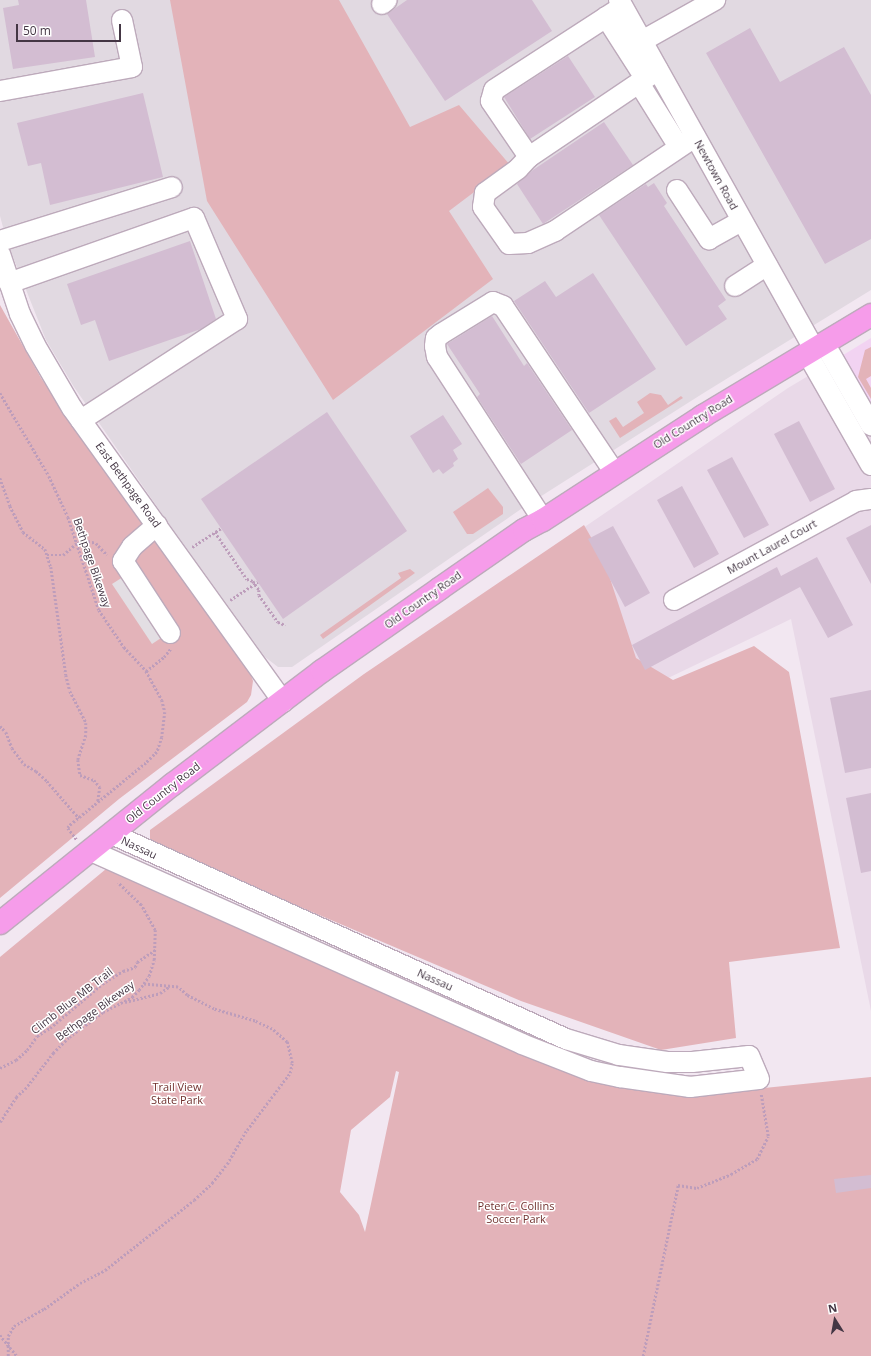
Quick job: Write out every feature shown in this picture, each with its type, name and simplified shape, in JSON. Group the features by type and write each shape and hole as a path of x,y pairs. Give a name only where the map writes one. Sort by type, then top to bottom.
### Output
{"main road":[{"name":"Old Country Road","path":"0,923 173,784 322,671 439,589 524,530 543,520 720,405 871,315"}],"street":[{"path":"642,41 715,0"},
{"path":"528,157 490,101 494,90 606,17 621,3"},
{"name":"Newtown Road","path":"621,3 642,41 647,77 687,142 741,221 815,348"},
{"path":"606,17 647,77 528,157 518,169 485,193 483,207 509,244 528,243 555,231 687,142"},
{"path":"0,90 132,67 122,20"},
{"path":"0,241 172,187"},
{"path":"677,190 709,239 741,221"},
{"path":"9,283 194,218 237,319 81,420"},
{"name":"East Bethpage Road","path":"0,254 20,314 35,345 81,420 283,702"},
{"path":"735,286 767,265"},
{"path":"543,520 437,357 435,346 436,338 441,334 493,302 502,306 615,473"},
{"path":"815,348 871,425"},
{"path":"815,348 871,465"},
{"name":"Mount Laurel Court","path":"674,600 856,500 871,499"},
{"path":"157,525 132,547 123,561 170,632"},
{"name":"Nassau","path":"110,834 566,1039 619,1056 667,1062 692,1062 748,1056 759,1079"},
{"path":"90,851 522,1044 591,1071 620,1077 690,1087 759,1079"}],"path":[{"name":"Bethpage Bikeway","path":"0,394 49,476 68,517 99,610 124,647 146,671 162,700 165,712 162,737 156,752 146,764 68,826 73,835"},
{"path":"0,478 10,506 23,532 45,549 51,568 70,691 86,723 86,735 78,760 80,775 94,780 100,787 98,803"},
{"path":"188,550 221,528"},
{"path":"215,532 247,579 259,590 259,595 278,622 285,625"},
{"path":"47,555 63,555 77,543 88,541 96,542 112,560 123,561"},
{"path":"226,602 258,582"},
{"path":"146,671 164,657 175,643 170,632"},
{"path":"0,726 6,732 12,748 24,764 36,771 47,781 79,818"},
{"name":"Bethpage Bikeway","path":"0,1122 16,1097 25,1089 53,1053 69,1037 103,1012 132,996 144,984 152,967 155,950 155,930 141,905 117,882"},
{"name":"Climb Blue MB Trail","path":"0,1068 16,1060 27,1050 37,1036 50,1028 102,984 123,971 135,967 137,962 155,950"},
{"path":"8,1356 8,1336 14,1326 44,1309 80,1283 105,1270 194,1200 212,1183 227,1164 250,1125 290,1073 290,1052 287,1042 281,1036 255,1021 214,1009 187,995 178,987 170,985 144,984"},
{"path":"120,1003 160,993 170,985"},
{"path":"643,1356 678,1185 697,1188 731,1174 757,1158 768,1136 759,1079"},
{"path":"0,1334 17,1356"}],"shaded area":[{"path":"0,0 871,0 871,290 702,394 524,507 292,667 278,667 265,657 165,518 74,387 46,340 7,242 0,216"},
{"path":"871,338 871,410 840,357"},
{"path":"840,357 871,410 871,1011 791,619 641,691 567,539 788,388"},
{"path":"137,568 176,628 152,644 112,584"}],"green space":[{"path":"170,0 339,0 410,127 459,105 510,165 449,211 493,279 333,400 207,201"},
{"path":"0,305 41,378 118,490 250,672 253,681 251,695 247,702 119,799 0,898"},
{"path":"871,347 871,376 866,379 871,388 871,399 858,377 865,350"},
{"path":"650,393 661,395 668,405 681,396 683,398 620,438 609,421 616,417 623,427 644,413 637,402"},
{"path":"488,488 503,507 503,514 473,534 467,534 453,512"},
{"path":"584,525 604,560 636,658 673,680 754,646 789,672 840,948 729,962 736,1038 661,1050 521,1001 150,843 150,830 364,674"},
{"path":"410,569 415,573 323,639 320,635 401,578 398,573"},
{"name":"Trail View State Park","path":"106,869 113,869 190,906 437,1012 527,1056 755,1089 871,1077 871,1356 0,1356 0,957","holes":["396,1071 399,1072 365,1232 359,1215 340,1192 351,1130 390,1097"]}],"building":[{"path":"18,0 86,0 95,57 13,69 3,8 19,5"},
{"path":"407,0 532,0 552,31 445,101 387,14"},
{"path":"750,28 780,82 844,47 871,95 871,239 825,264 706,53"},
{"path":"568,56 595,97 530,139 504,97"},
{"path":"143,93 163,177 50,205 41,163 28,166 17,123"},
{"path":"604,122 633,165 543,224 517,184 533,170"},
{"path":"654,183 667,203 664,206 726,300 718,306 727,319 686,346 599,215 646,184 648,187"},
{"path":"190,241 216,319 201,329 109,361 95,320 81,325 67,284"},
{"path":"593,273 656,369 589,413 514,301 545,281 556,297"},
{"path":"492,316 524,366 527,363 572,430 521,464 477,397 480,394 447,344"},
{"path":"327,412 407,531 283,619 201,499"},
{"path":"443,415 462,444 453,450 458,459 453,463 454,466 443,474 439,469 433,473 410,436"},
{"path":"799,421 835,489 810,502 774,434"},
{"path":"732,457 769,525 744,538 707,470"},
{"path":"682,486 719,554 694,568 657,500"},
{"path":"871,525 871,584 846,538"},
{"path":"613,526 650,593 625,607 588,539"},
{"path":"817,557 853,625 828,638 800,587 645,670 632,645 777,567 781,576"},
{"path":"871,690 871,768 845,773 830,698"},
{"path":"871,793 871,871 861,873 846,798"},
{"path":"871,1175 871,1188 836,1193 834,1179"}],"park label":[{"name":"Peter C. Collins Soccer Park","path":"516,1213"}]}
